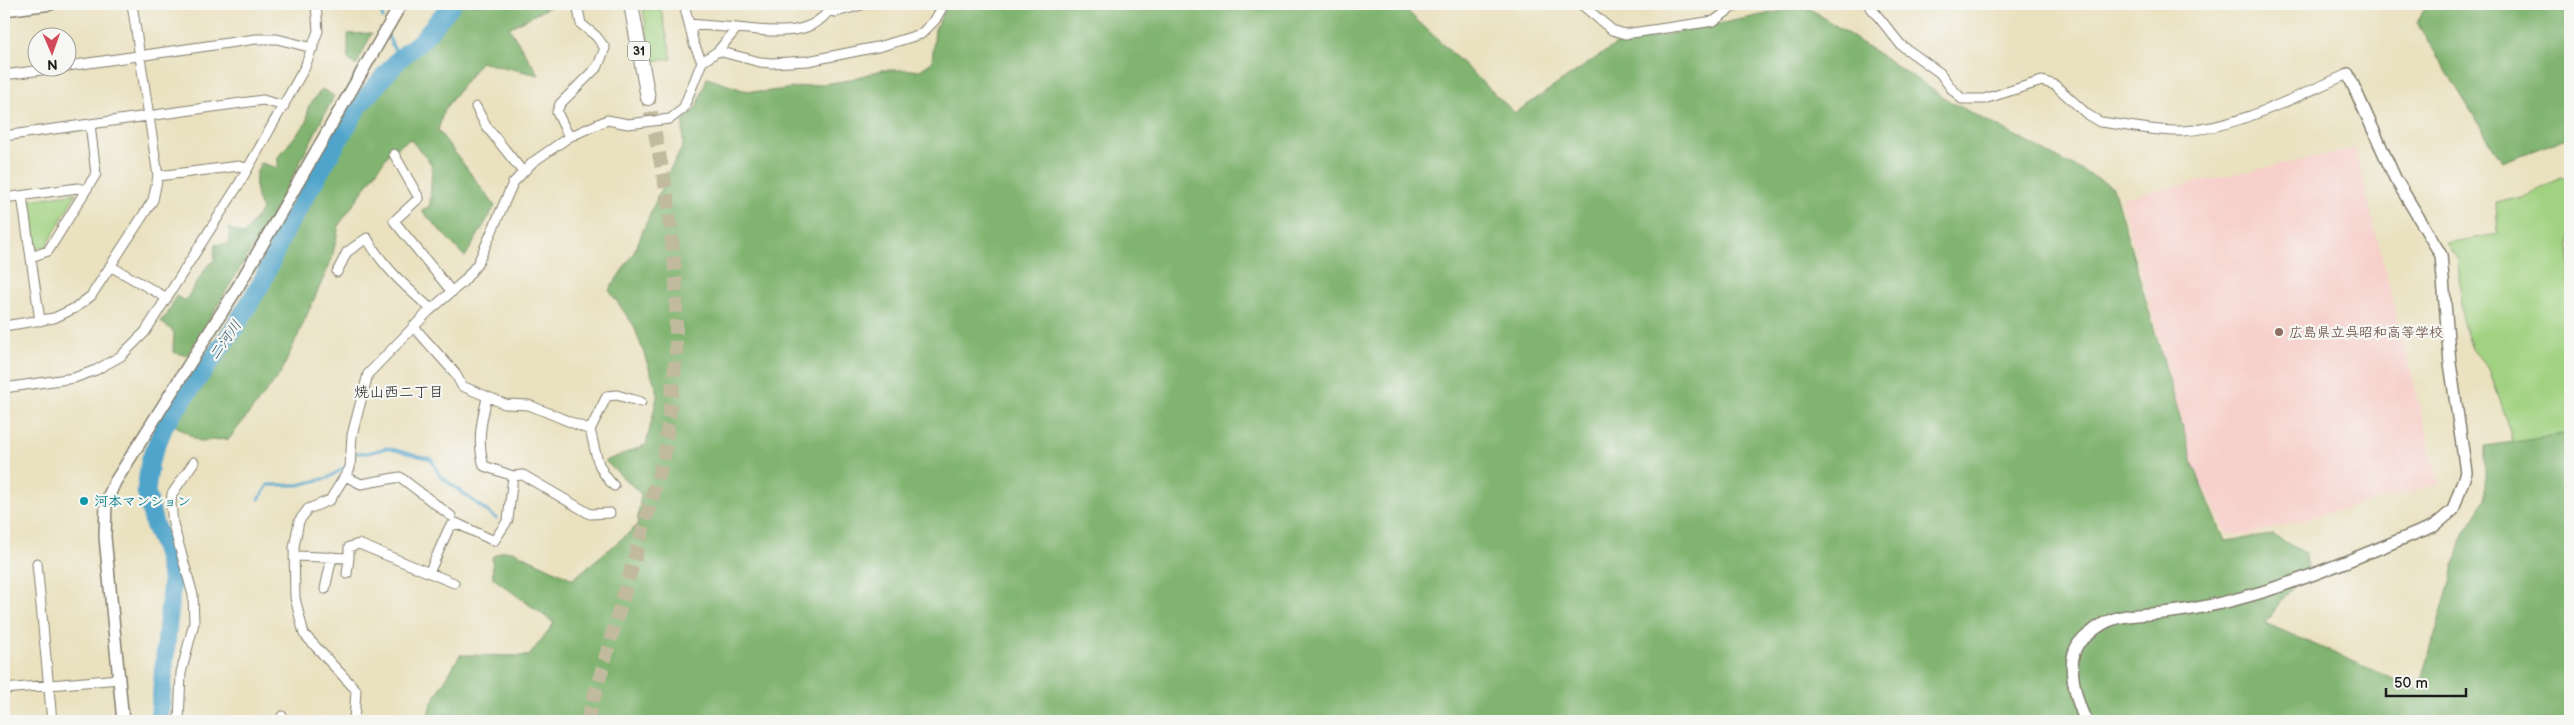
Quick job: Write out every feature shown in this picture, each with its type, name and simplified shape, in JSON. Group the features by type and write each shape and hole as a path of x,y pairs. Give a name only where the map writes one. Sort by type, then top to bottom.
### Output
{"main road":[{"name":"31","path":"631,4 648,98"}],"street":[{"path":"4,10 51,4"},
{"path":"4,326 54,318 75,308 91,296 153,200 158,176 132,4"},
{"path":"4,388 74,378 96,370 121,356 145,332 284,106 313,48 318,31 316,4"},
{"path":"123,721 105,537 106,502 115,482 238,285 402,4"},
{"path":"569,137 557,112 560,104 598,66 605,48 596,36 581,24 576,4"},
{"path":"684,4 694,44 702,62"},
{"path":"689,24 792,32 812,24 831,7 836,12 865,4"},
{"path":"718,51 754,61 808,61 882,46 922,34 935,20 944,4"},
{"path":"1581,4 1612,30 1626,34 1714,20 1737,4"},
{"path":"1868,4 1901,45 1940,73 1962,99 1984,100 2042,81 2056,85 2088,114 2100,122 2182,131 2213,127 2239,120 2348,74 2395,178 2441,255 2450,363 2466,472 2453,510 2434,526 2270,591 2224,604 2164,613 2119,616 2097,627 2077,645 2072,670 2075,688 2086,721"},
{"path":"354,721 356,690 304,634 294,598 294,556 299,521 308,509 330,500 350,468 352,435 368,374 430,309 464,281 478,263 510,189 523,172 569,137 607,120 628,124 670,119 683,109 702,62 718,51 737,28"},
{"path":"78,65 256,39 277,38 313,48"},
{"path":"4,75 28,72"},
{"path":"4,136 263,100 284,106"},
{"path":"476,107 486,126 523,172"},
{"path":"31,257 48,251 96,174 90,124"},
{"path":"394,154 419,198 394,221 452,292"},
{"path":"158,176 239,166 246,168"},
{"path":"4,198 78,188 85,191"},
{"path":"22,196 40,321"},
{"path":"337,272 347,252 367,238 374,252 403,284 430,309"},
{"path":"110,266 166,298"},
{"path":"413,326 455,373 462,386 505,404 529,405 590,430"},
{"path":"614,486 602,473 596,461 596,451 590,430 607,396 618,395 641,402"},
{"path":"487,398 479,428 480,453 484,466 513,476 523,475 590,514 610,513"},
{"path":"179,721 181,673 194,623 193,595 173,524 171,504 172,494 194,462"},
{"path":"345,476 361,484 400,477 452,516"},
{"path":"428,573 449,528 456,523 494,541 508,520 513,476"},
{"path":"347,574 349,547 359,544 454,583"},
{"path":"294,556 349,558"},
{"path":"326,589 332,557"},
{"path":"37,563 52,721"},
{"path":"4,689 119,679"}],"shaded area":[{"name":"広島県立呉昭和高等学校","path":"2355,149 2439,484 2247,535 2227,534 2194,466 2121,198"}],"green space":[{"path":"459,4 553,5 509,28 539,75 480,62 444,110 438,130 495,206 465,257 422,211 430,205 432,165 410,139 390,152 339,225 332,259 281,373 229,439 199,441 173,424 263,296 300,218 365,103"},
{"path":"948,4 1400,4 1515,113 1615,45 1806,6 1951,102 2113,187 2194,466 2225,541 2273,535 2305,553 2308,567 2265,623 2419,690 2463,535 2485,500 2485,446 2570,434 2570,721 426,721 431,704 460,655 529,656 554,623 493,578 492,557 502,551 513,551 573,579 637,526 641,494 605,461 646,445 658,393 634,326 609,290 633,254 667,175 683,146 683,122 697,106 707,78 743,90 763,92 844,81 882,70 920,70 932,62 935,29"},
{"path":"2427,4 2570,4 2570,137 2502,162 2417,23"},
{"path":"643,9 661,9 672,59 651,61"},
{"path":"372,33 356,66 348,59 348,34"},
{"path":"322,89 334,96 277,207 187,356 173,352 174,332 160,321 167,315 176,296 185,301 208,265 214,261 215,245 230,243 229,228 244,235 262,209 256,192 258,168 261,163 278,168 278,157 307,122 308,107"},
{"path":"2562,177 2570,181 2570,586 2522,480 2510,429 2489,369 2472,349 2462,320 2458,260 2446,243 2498,234 2496,203 2530,195"},
{"path":"76,193 46,247 36,249 30,200"}],"waterway":[{"path":"378,4 383,18"},
{"name":"二河川","path":"159,721 172,580 166,552 154,524 146,491 150,461 165,424 235,327 262,282 283,234 359,105 399,59 422,40 452,4"},
{"path":"388,36 399,59"},
{"path":"356,453 368,453 387,448 431,459 440,476 496,518"},
{"path":"259,499 268,485 298,485 328,478 347,466"}],"tunnel":[{"path":"587,721 664,457 676,358 676,280 667,194 648,98"}],"place":[{"name":"広島県立呉昭和高等学校","path":"2279,332"},
{"name":"河本マンション","path":"84,501"}],"district":[{"name":"焼山西二丁目","path":"399,392"}]}
